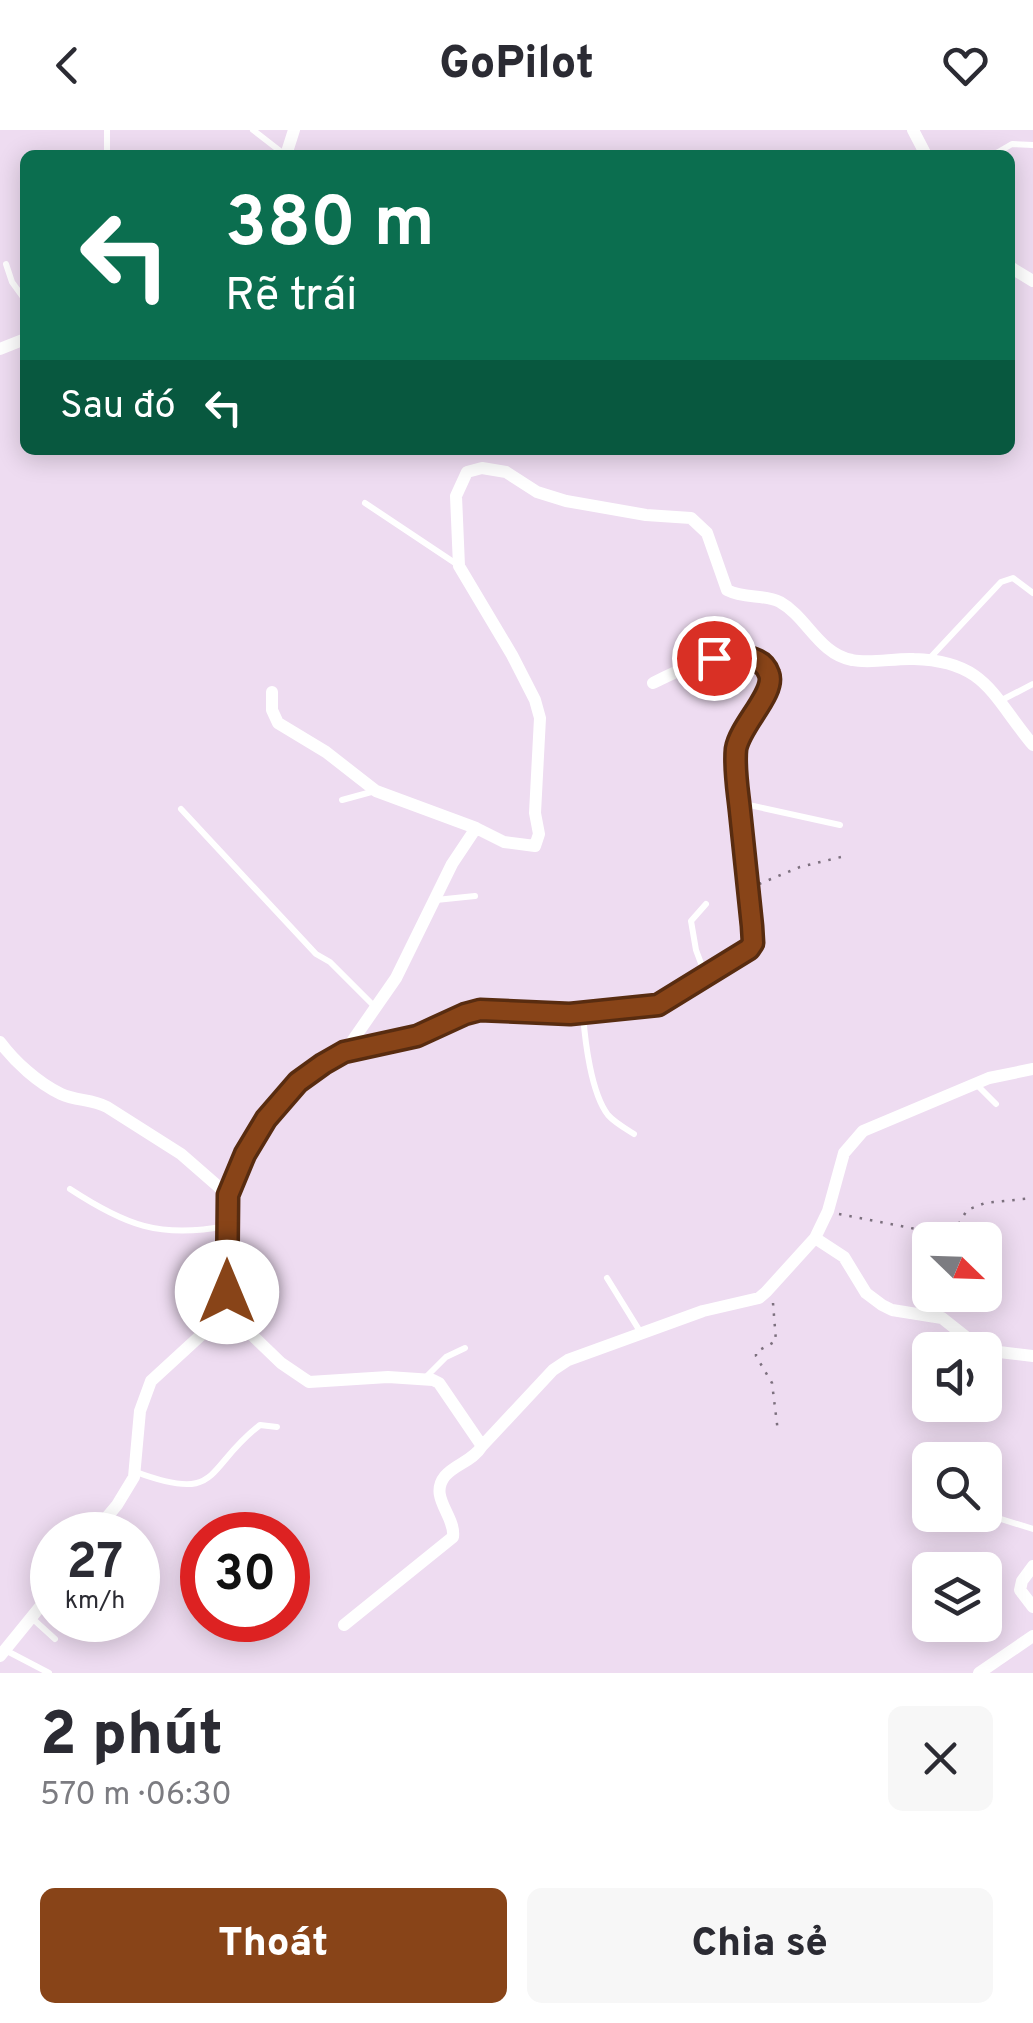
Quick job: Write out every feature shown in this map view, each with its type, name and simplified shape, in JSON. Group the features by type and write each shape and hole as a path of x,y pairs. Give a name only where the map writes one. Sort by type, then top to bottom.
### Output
{"street":[{"path":"272,692 272,710 278,723 326,752 376,790 516,845 537,843 540,718 535,700 459,566 456,496 461,481 475,468 506,472 538,492 566,502 691,518 707,532 728,590 738,596 778,601 822,644 852,660 928,660 955,664 976,674 1033,745"},
{"path":"112,1512 135,1471 140,1411 151,1381 224,1314 228,1195 245,1154 266,1119 298,1082 344,1052 417,1036 480,1010 583,1013 658,1005 742,955 753,943 736,748 746,722 769,689 771,678 766,667 756,660 739,656 689,665 653,683"},
{"path":"344,1052 396,978 452,864 476,828"},
{"path":"0,1042 48,1086 64,1096 107,1106 181,1154 228,1195"},
{"path":"344,1624 453,1537 454,1525 440,1499 440,1486 446,1474 477,1454 553,1370 582,1353 703,1311 759,1298 814,1238 828,1211 844,1153 862,1131 976,1083 1033,1070"},
{"path":"814,1238 844,1257 866,1292 892,1310 942,1318 966,1337 999,1352 1033,1356"},
{"path":"224,1314 309,1382 426,1378 439,1383 482,1446"},
{"path":"1033,1566 1020,1590 1033,1606"},
{"path":"3,1653 30,1622"},
{"path":"979,1673 1033,1636"}],"lane":[{"path":"253,130 279,150"},
{"path":"1003,150 1020,142 1033,145"},
{"path":"6,264 20,293"},
{"path":"365,503 459,566"},
{"path":"928,660 1000,582 1013,578 1033,593"},
{"path":"998,702 1033,684"},
{"path":"342,800 376,790"},
{"path":"739,802 840,825"},
{"path":"181,809 316,954 330,962 375,1007"},
{"path":"435,900 475,896"},
{"path":"706,904 695,914 691,932 706,975"},
{"path":"583,1013 593,1077 608,1115 634,1134"},
{"path":"976,1083 996,1104"},
{"path":"70,1189 106,1213 170,1232 227,1226"},
{"path":"606,1278 641,1334"},
{"path":"426,1378 446,1357 464,1348"},
{"path":"135,1471 172,1484 194,1486 218,1470 260,1425 278,1428"},
{"path":"1002,1519 1033,1529"},
{"path":"3,1653 49,1673"}],"path":[{"path":"748,888 800,867 841,857"},
{"path":"828,1211 930,1232 954,1232 967,1210 985,1203 1033,1198"},
{"path":"772,1286 776,1342 759,1350 756,1356 772,1383 778,1432"}],"route":[{"path":"227,1292 228,1195 245,1154 266,1119 298,1082 323,1064 344,1052 417,1036 480,1010 570,1014 658,1005 749,949 753,943 752,926 736,748 746,722 769,689 771,678 766,667 756,660 739,656 714,658"}]}
